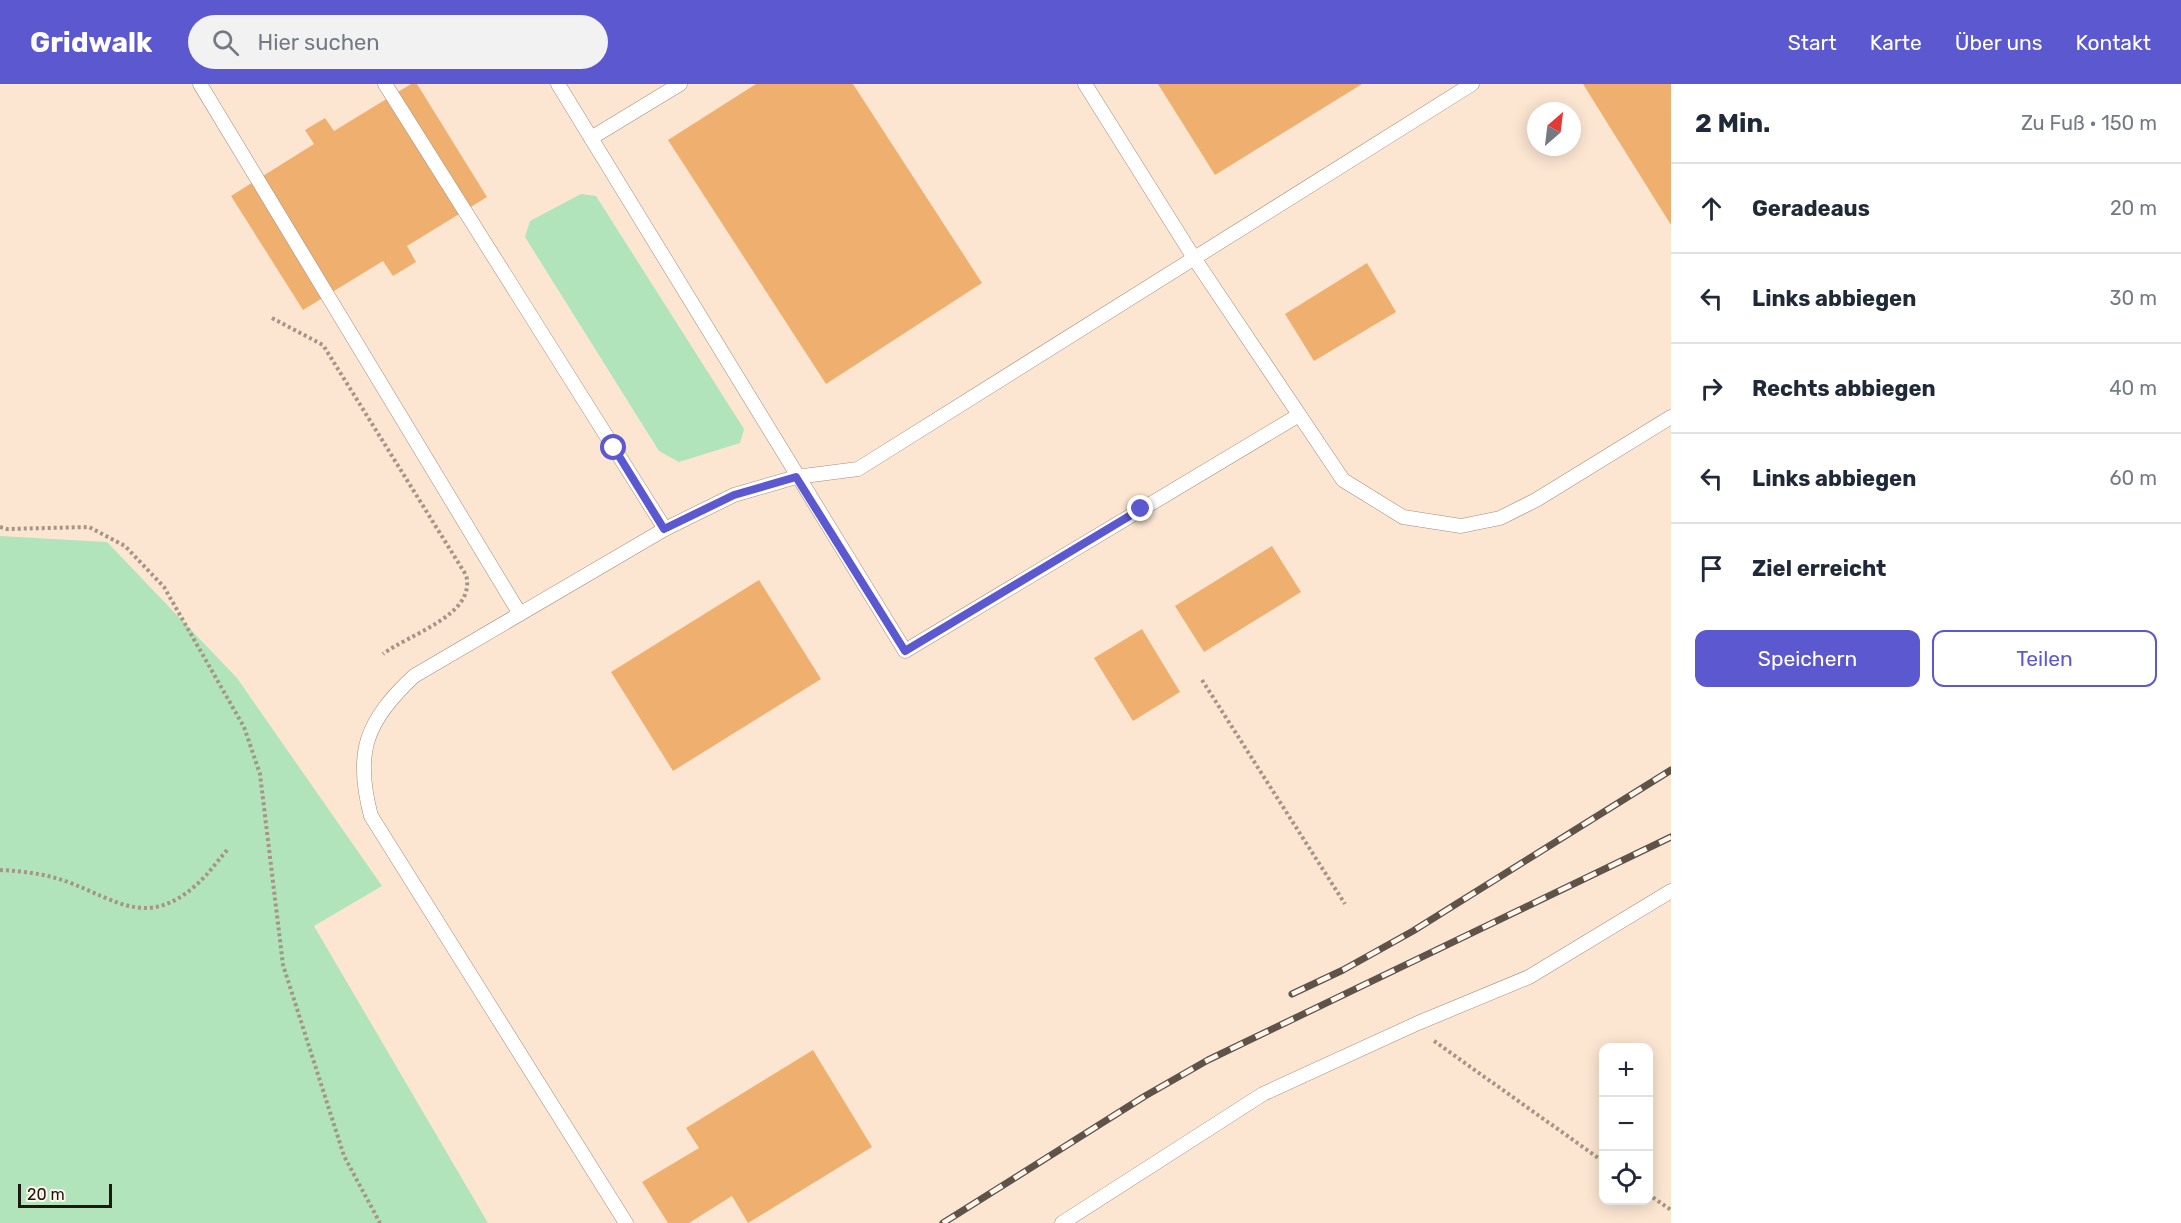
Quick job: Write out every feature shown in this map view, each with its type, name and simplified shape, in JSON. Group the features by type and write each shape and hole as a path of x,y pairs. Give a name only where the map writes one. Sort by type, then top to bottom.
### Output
{"lane":[{"path":"200,84 520,614"},
{"path":"386,84 664,529"},
{"path":"558,84 796,477 905,651 1299,415"},
{"path":"591,138 680,84"},
{"path":"1085,84 1194,258 1343,480 1403,516 1461,526 1500,518 1536,500 1671,417"},
{"path":"626,1223 370,816 362,783 366,744 381,711 414,676 664,529 734,495 796,477 858,470 1472,84"},
{"path":"1062,1223 1263,1094 1418,1023 1529,976 1671,891"}],"path":[{"path":"272,318 323,345 466,575 468,592 459,607 382,654"},
{"path":"0,527 7,530 89,527 125,546 164,587 244,728 260,774 283,965 344,1155 380,1223"},
{"path":"1202,680 1345,904"},
{"path":"0,870 23,871 67,882 119,906 157,908 195,887 229,848"},
{"path":"1426,1035 1599,1158"},
{"path":"1653,1197 1671,1210"}],"green space":[{"path":"581,194 596,196 744,429 740,443 679,462 659,451 525,237 530,221"},
{"path":"0,536 107,542 237,678 382,886 314,926 488,1223 0,1223"}],"building":[{"path":"411,84 417,84 487,197 407,246 416,262 393,276 383,261 303,310 231,196 314,144 305,130 325,118 334,131"},
{"path":"756,84 853,84 982,283 826,384 668,140"},
{"path":"1158,84 1362,84 1215,175"},
{"path":"1583,84 1671,84 1671,225"},
{"path":"1367,263 1396,312 1314,361 1285,314"},
{"path":"1272,546 1301,592 1204,652 1175,606"},
{"path":"759,580 821,679 673,771 611,672"},
{"path":"1142,629 1180,692 1133,721 1094,658"},
{"path":"813,1050 872,1147 748,1223 732,1196 689,1223 668,1223 642,1182 699,1148 686,1128"}],"railway":[{"path":"1292,994 1343,970 1413,931 1671,770"},
{"path":"943,1223 1145,1096 1208,1060 1671,837"}],"route":[{"path":"614,448 664,529 734,495 796,477 905,651 1141,509"}]}
